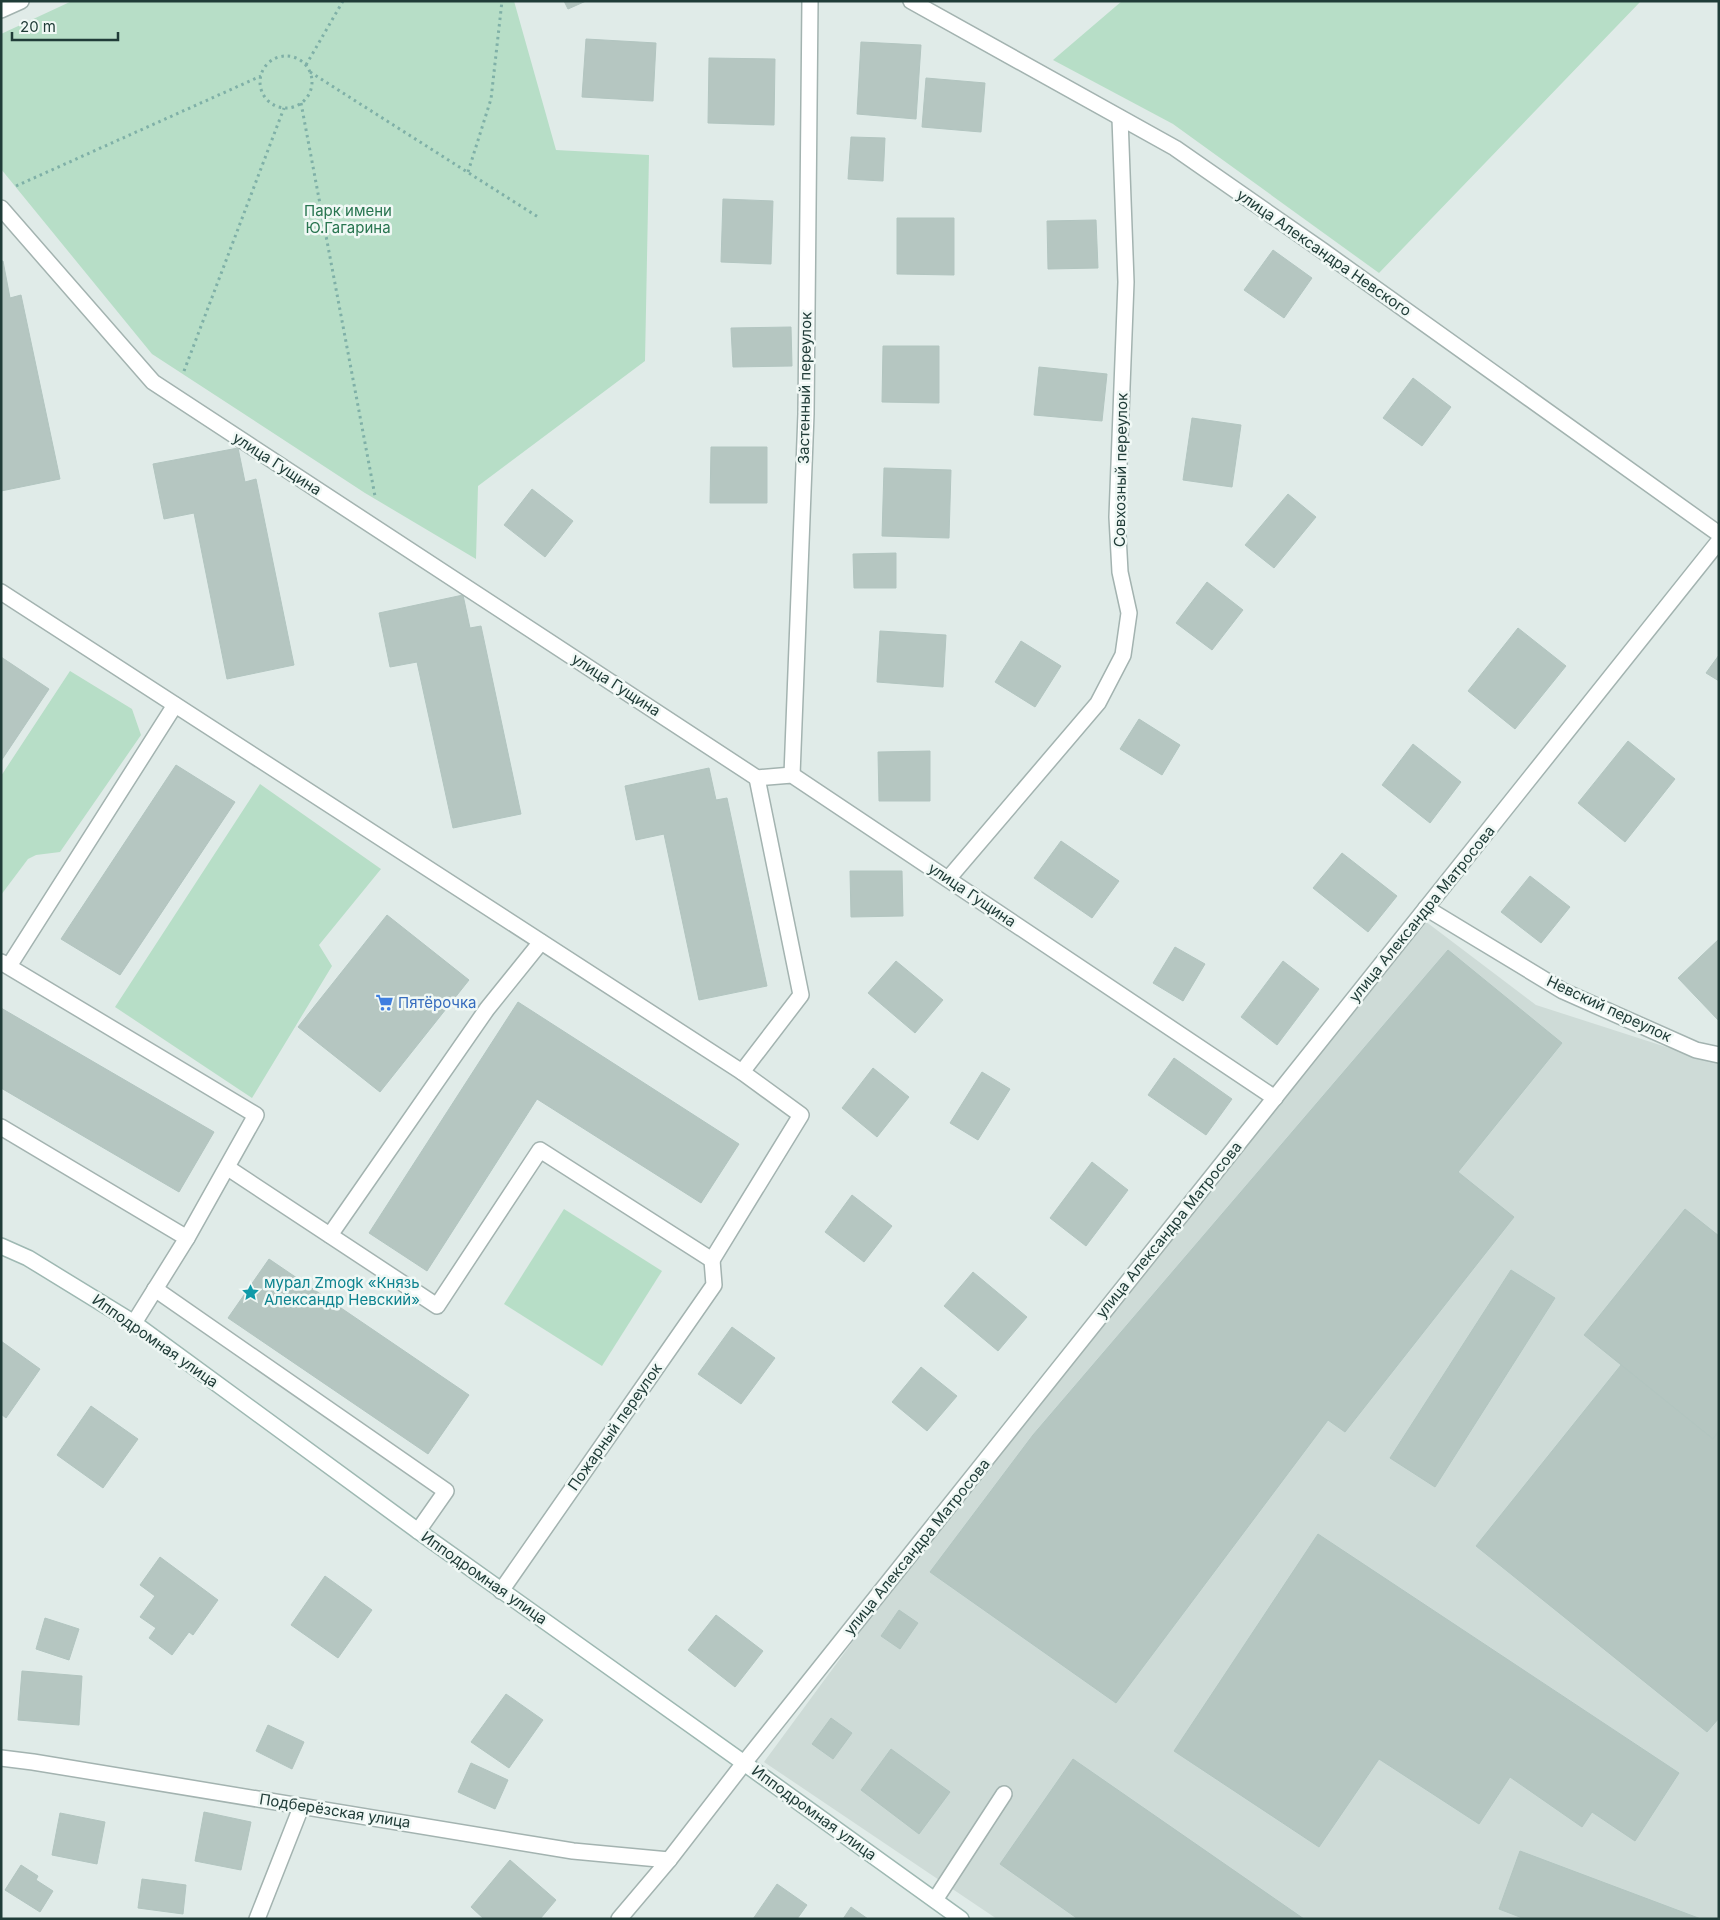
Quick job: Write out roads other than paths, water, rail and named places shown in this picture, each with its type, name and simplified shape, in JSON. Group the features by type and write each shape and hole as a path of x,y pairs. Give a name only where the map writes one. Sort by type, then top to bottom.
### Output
{"street":[{"path":"1,10 21,1"},
{"name":"Застенный переулок","path":"792,775 806,414 810,1"},
{"name":"улица Александра Невского","path":"911,1 1176,148 1324,251 1719,534"},
{"name":"Совхозный переулок","path":"948,879 1098,703 1123,655 1129,613 1120,572 1117,517 1126,282 1120,118"},
{"name":"улица Гущина","path":"1,208 153,382 757,778"},
{"name":"улица Александра Матросова","path":"619,1919 669,1860 744,1762 1719,541"},
{"path":"1,592 742,1072 801,1115 712,1260 540,1150 438,1306 228,1168"},
{"path":"134,1323 187,1238 228,1168 256,1115 5,964 175,705"},
{"path":"742,1072 801,995 757,778 792,775"},
{"name":"улица Гущина","path":"792,775 1275,1098"},
{"name":"Невский переулок","path":"1426,908 1563,990 1696,1050 1719,1055"},
{"path":"330,1235 487,1009 541,942"},
{"path":"1,1127 187,1238"},
{"name":"Ипподромная улица","path":"1,1246 28,1258 134,1323 501,1591 744,1762 961,1919"},
{"name":"Пожарный переулок","path":"501,1591 714,1285 712,1260"},
{"path":"156,1289 446,1491 418,1531"},
{"name":"Подберёзская улица","path":"1,1758 43,1763 573,1850 669,1860"},
{"path":"934,1900 1004,1794"},
{"path":"257,1919 298,1815"}],"place":[{"name":"Пятёрочка","path":"384,1003"},
{"name":"мурал Zmogk «Князь Александр Невский»","path":"250,1292"}],"park label":[{"name":"Парк имени Ю.Гагарина","path":"348,220"}]}
